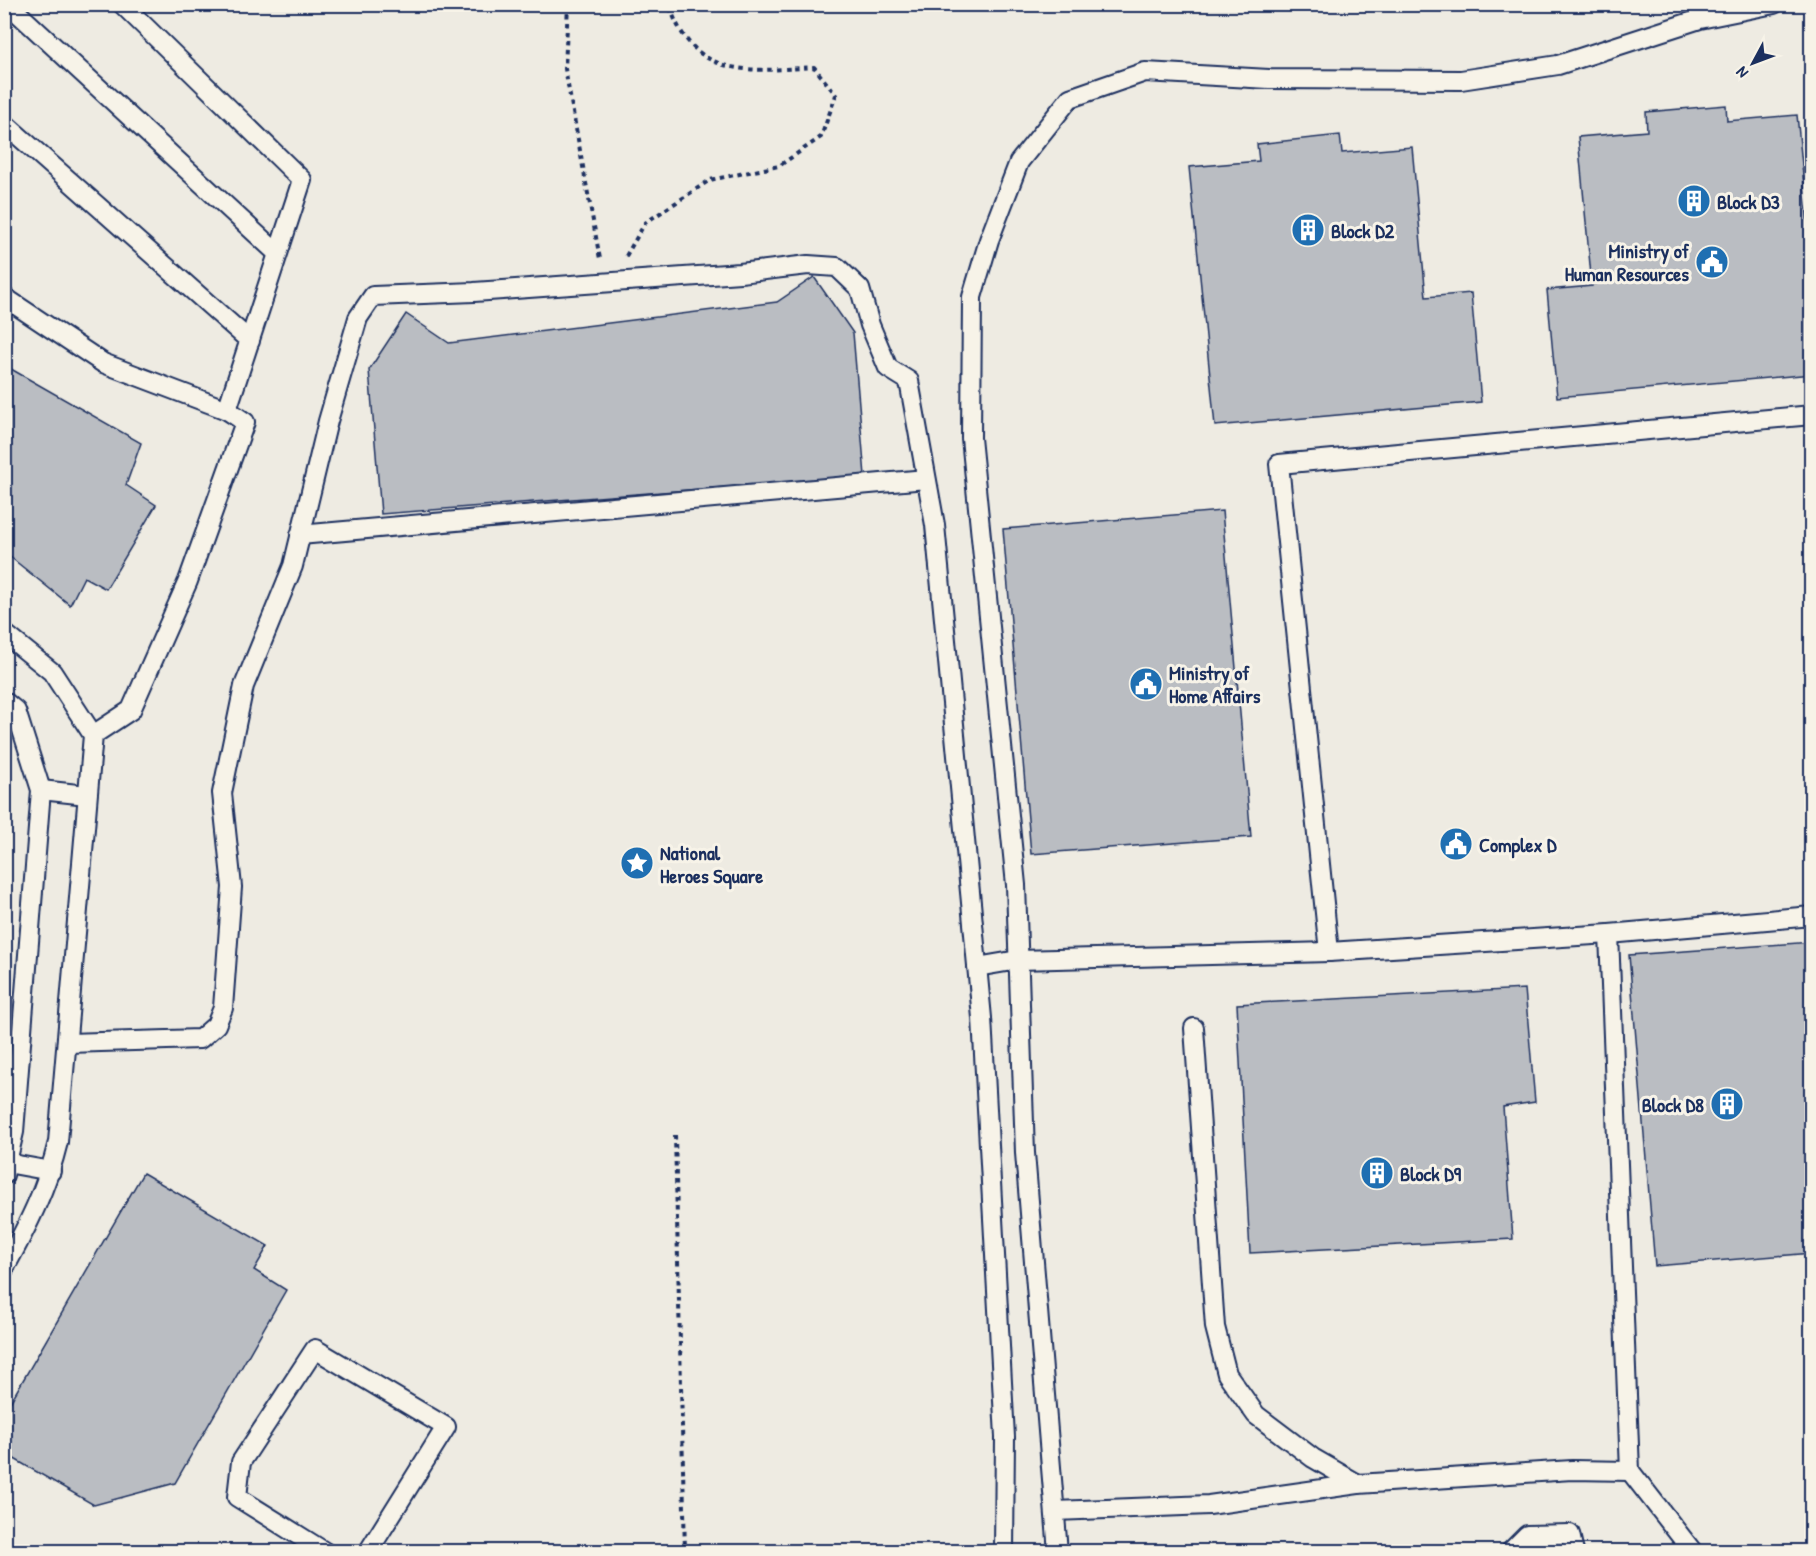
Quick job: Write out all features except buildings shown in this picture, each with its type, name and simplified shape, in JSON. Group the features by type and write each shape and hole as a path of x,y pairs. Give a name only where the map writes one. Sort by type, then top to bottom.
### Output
{"lane":[{"path":"8,4 277,253"},
{"path":"122,4 302,180 226,410"},
{"path":"1058,1551 1025,1153 1016,885 971,438 972,297 989,240 1019,162 1070,98 1145,72 1269,79 1461,80 1558,65 1697,12 1773,4"},
{"path":"4,123 250,341"},
{"path":"68,1043 200,1039 216,1025 223,1008 232,887 222,793 244,686 292,566 328,421 358,318 373,296 474,292 808,265 837,267 860,289 870,325 888,368 909,381 935,525 977,967 1005,1437 1004,1551"},
{"path":"4,297 103,363 226,410 245,422 188,581 131,710 93,735"},
{"path":"1329,952 1279,464 1812,416"},
{"path":"300,535 926,479"},
{"path":"4,633 52,672 93,735 58,1142 51,1171 36,1211 4,1269"},
{"path":"4,701 16,711 41,790 14,1132 6,1169 51,1171"},
{"path":"41,790 87,795"},
{"path":"977,967 1018,960 1329,952 1609,934 1812,916"},
{"path":"1609,934 1630,1471 1693,1551"},
{"path":"1194,1028 1215,1328 1227,1374 1256,1415 1313,1458 1358,1484"},
{"path":"325,1551 237,1497 241,1462 315,1349 446,1427 368,1551"},
{"path":"1055,1511 1209,1505 1358,1484 1572,1470 1630,1471"},
{"path":"1510,1551 1527,1535 1570,1534 1574,1551"}],"path":[{"path":"568,4 566,69 610,282"},
{"path":"610,282 645,223 710,180 779,166 821,138 837,95 814,67 761,71 709,62 677,30 669,4"},
{"path":"675,1135 685,1551"}],"place":[{"name":"Block D3","path":"1694,201"},
{"name":"Block D2","path":"1308,230"},
{"name":"Ministry of Human Resources","path":"1712,262"},
{"name":"Ministry of Home Affairs","path":"1146,684"},
{"name":"Complex D","path":"1456,844"},
{"name":"National Heroes Square","path":"637,863"},
{"name":"Block D8","path":"1727,1104"},
{"name":"Block D9","path":"1377,1173"}]}
